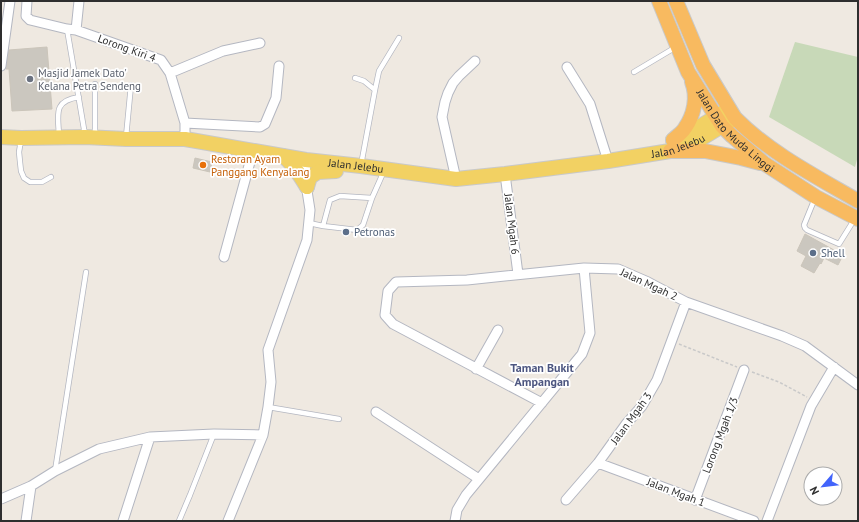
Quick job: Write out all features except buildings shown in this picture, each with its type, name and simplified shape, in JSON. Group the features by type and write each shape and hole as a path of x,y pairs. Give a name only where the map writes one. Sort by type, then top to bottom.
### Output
{"highway":[{"name":"Jalan Dato Muda Linggi","path":"659,1 688,72 719,121 732,136 765,164 816,197 857,219"},
{"name":"Jalan Dato Muda Linggi","path":"676,1 703,64 732,113 742,125 786,159 858,201"},
{"path":"688,72 694,86 695,102 691,116 684,129 671,145 765,164"}],"main road":[{"name":"Jalan Jelebu","path":"1,137 185,139 306,160 456,179 638,156 671,145 699,140 719,121 732,113"},
{"path":"282,156 289,160 307,187"},
{"path":"307,187 310,177 318,172 373,168"}],"street":[{"path":"1,66 10,1"},
{"name":"Lorong Kiri 4","path":"27,1 26,16 30,20 72,29 161,60 170,73 185,124 185,139"},
{"path":"72,29 79,1"},
{"path":"170,73 223,51 260,43"},
{"path":"456,179 442,114 448,93 453,84 475,61"},
{"path":"185,124 260,127 265,124 276,98 279,66"},
{"path":"567,67 590,104 608,160"},
{"path":"224,257 253,151"},
{"path":"228,521 263,434 271,382 268,350 307,240 310,210 305,178 306,160"},
{"name":"Jalan Mgah 6","path":"505,174 518,274"},
{"path":"455,521 457,510 466,495 582,354 590,333 584,268"},
{"name":"Jalan Mgah 2","path":"476,369 393,324 385,314 388,291 396,282 467,280 584,268 618,269 648,282 686,302 788,338 805,346 858,385"},
{"name":"Jalan Mgah 3","path":"566,500 642,406 657,380 686,302"},
{"path":"498,330 476,369 542,403"},
{"path":"767,521 814,400 834,367"},
{"name":"Lorong Mgah 1/3","path":"695,500 744,370"},
{"path":"376,412 479,479"},
{"path":"1,499 31,486 55,471 99,449 150,437 214,434 263,434"},
{"path":"123,521 150,437"},
{"name":"Jalan Mgah 1","path":"598,462 695,500 754,521"},
{"path":"26,521 31,486"}],"lane":[{"path":"72,29 79,97 90,138"},
{"path":"309,223 357,230 363,225 372,198 375,90 379,71 399,38"},
{"path":"634,72 678,46"},
{"path":"355,78 364,81 375,90"},
{"path":"90,138 95,84"},
{"path":"126,139 131,85"},
{"path":"59,137 58,112 62,103 70,98 79,97"},
{"path":"21,138 19,152 21,171 24,178 30,182 42,182 51,177"},
{"path":"323,226 330,200 340,196 372,198"},
{"path":"816,197 804,225 807,230 839,244 857,219"},
{"path":"55,471 86,272"},
{"path":"268,407 339,419"},
{"path":"178,521 190,496 214,434"}],"green space":[{"path":"795,42 858,57 858,156 855,167 769,117"}],"place":[{"name":"Masjid Jamek Dato' Kelana Petra Sendeng","path":"30,79"},
{"name":"Restoran Ayam Panggang Kenyalang","path":"203,165"},
{"name":"Petronas","path":"346,232"},
{"name":"Shell","path":"813,253"}],"district":[{"name":"Taman Bukit Ampangan","path":"542,375"}]}
